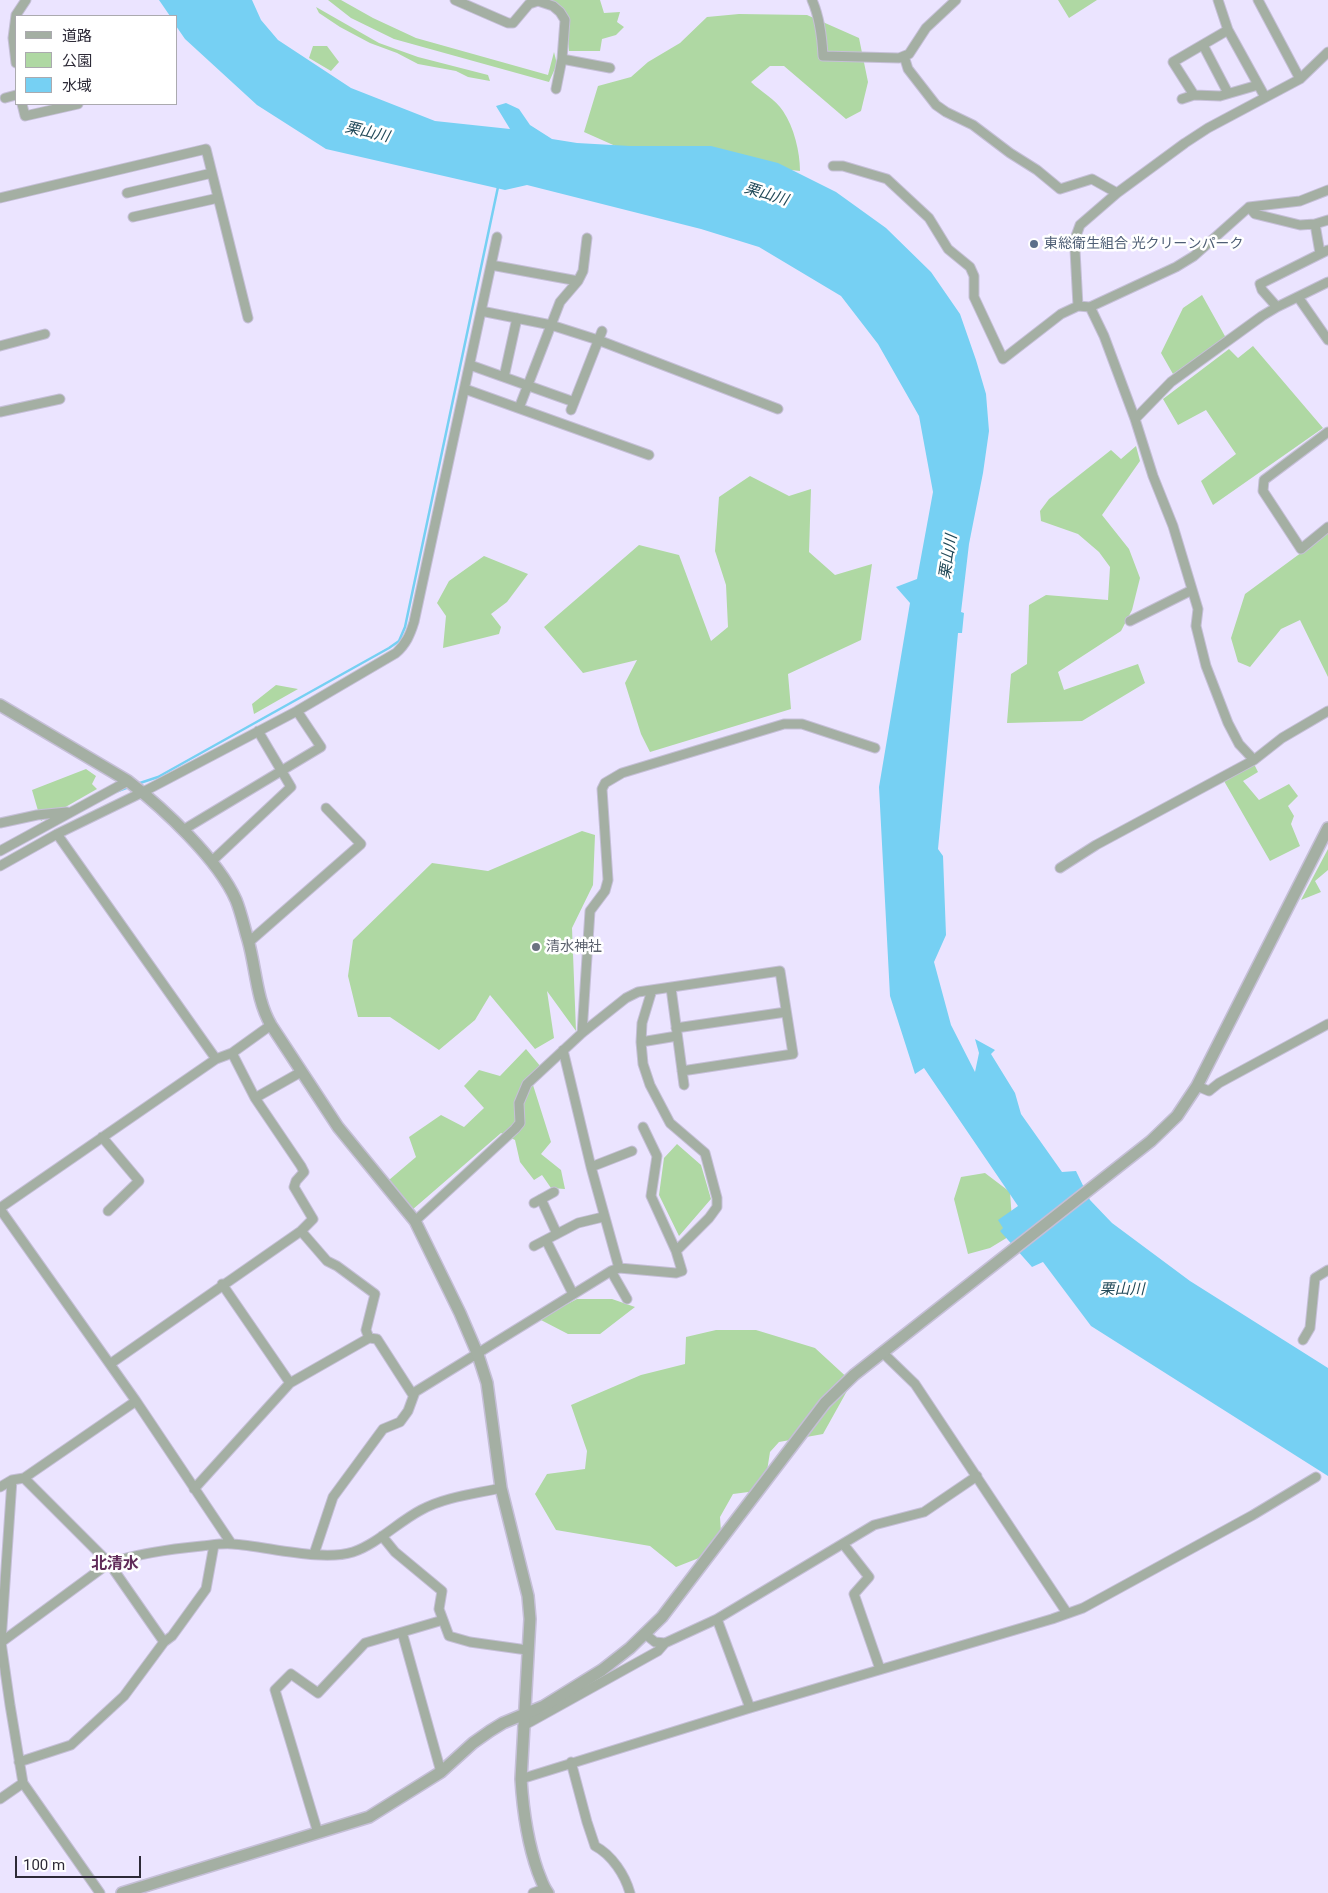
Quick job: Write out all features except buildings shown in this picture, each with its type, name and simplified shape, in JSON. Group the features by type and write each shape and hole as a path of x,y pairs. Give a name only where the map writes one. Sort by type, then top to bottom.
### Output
{"street":[{"path":"16,15 26,0"},
{"path":"455,0 508,23 513,23 528,4 538,0 553,6 560,12 565,20 562,58 556,89"},
{"path":"812,0 817,11 821,31 823,56 899,58 909,54 926,28 956,0"},
{"path":"1218,0 1228,30 1265,97"},
{"path":"1258,0 1300,79"},
{"path":"15,23 13,38 15,55"},
{"path":"1194,95 1173,62 1228,30"},
{"path":"1203,45 1228,93"},
{"path":"1078,306 1076,236 1080,225 1117,193 1185,143 1300,79 1328,52"},
{"path":"904,56 908,70 936,105 973,125 1010,153 1037,170 1060,189 1092,179 1117,193"},
{"path":"562,58 610,68"},
{"path":"1182,98 1194,95 1220,96 1258,85"},
{"path":"5,98 15,95"},
{"path":"22,105 25,116 74,105"},
{"path":"0,198 206,150 248,318"},
{"path":"833,166 843,166 887,179 929,218 948,250 970,267 974,276 974,298 1003,359 1061,314 1078,306 1090,306 1176,267 1194,256 1249,207 1300,201 1328,190"},
{"path":"127,193 212,172"},
{"path":"133,217 218,198"},
{"path":"1249,207 1255,214 1300,225 1315,224 1328,220"},
{"path":"1277,307 1262,290 1260,284 1324,252 1315,224"},
{"path":"0,866 57,834 143,792 297,710 396,653 404,646 410,634 497,237"},
{"path":"519,408 560,302 584,271 587,238"},
{"path":"491,265 578,281"},
{"path":"1135,419 1171,382 1277,307 1328,282"},
{"path":"1298,297 1328,340"},
{"path":"1090,306 1104,336 1135,419 1153,476 1173,526 1198,609 1196,626 1206,666 1231,730 1239,744 1254,760"},
{"path":"481,311 551,325 598,340 778,409"},
{"path":"504,377 517,318"},
{"path":"470,365 528,386 573,406 602,331"},
{"path":"0,346 45,334"},
{"path":"465,388 649,455"},
{"path":"0,412 60,399"},
{"path":"1328,432 1264,480 1262,484 1263,491 1301,548 1328,528"},
{"path":"1130,621 1192,590"},
{"path":"0,705 128,781 143,792 212,861 236,899 249,942 263,1011 338,1127 415,1221 460,1312 478,1355 487,1383 501,1488 528,1596 530,1619 520,1780 522,1806 528,1839 542,1892"},
{"path":"183,830 321,747 297,710"},
{"path":"1060,868 1096,846 1254,760 1282,738 1328,711"},
{"path":"582,1033 590,911 605,891 608,880 602,789 605,782 622,774 784,724 802,724 875,748"},
{"path":"212,861 291,787 258,731"},
{"path":"0,851 128,781"},
{"path":"249,942 361,844 326,808"},
{"path":"0,823 37,815 72,811"},
{"path":"523,1721 602,1670 646,1634 662,1617 825,1403 854,1375 1151,1141 1177,1116 1197,1086 1328,828"},
{"path":"57,834 216,1059"},
{"path":"415,1221 515,1130 520,1123 519,1103 527,1084 582,1033 626,998 638,992 780,970 793,1054 682,1070"},
{"path":"671,988 684,1084"},
{"path":"652,990 642,1023 643,1064 650,1085 670,1123 705,1152 717,1198 717,1207 709,1218 676,1251"},
{"path":"641,1042 677,1032 786,1012"},
{"path":"1197,1086 1209,1091 1219,1083 1328,1024"},
{"path":"231,1544 136,1401 0,1208 216,1059 232,1054 271,1025"},
{"path":"563,1050 615,1270 627,1299"},
{"path":"110,1364 300,1231 313,1218 294,1187 296,1181 304,1172 255,1098 232,1054"},
{"path":"255,1098 301,1072"},
{"path":"314,1554 333,1497 383,1429 400,1422 408,1411 415,1392 615,1270 676,1273 682,1271 676,1251 651,1196 657,1156 643,1127"},
{"path":"102,1137 139,1181 108,1211"},
{"path":"590,1167 632,1151"},
{"path":"554,1192 538,1201 557,1234"},
{"path":"534,1246 578,1224 604,1217"},
{"path":"300,1231 327,1261 337,1266 375,1294 366,1330 369,1338"},
{"path":"546,1240 573,1294"},
{"path":"1303,1340 1310,1328 1315,1278 1328,1270"},
{"path":"222,1284 290,1383"},
{"path":"194,1489 290,1383 369,1338 377,1339 414,1395"},
{"path":"882,1352 915,1384 1067,1613"},
{"path":"0,1487 12,1480 24,1478 136,1401"},
{"path":"122,1893 369,1817 441,1772 473,1743 503,1723 523,1721 658,1651 665,1643 717,1619 844,1545 874,1525 924,1512 977,1476"},
{"path":"520,1780 572,1762 1083,1608 1245,1519 1316,1477"},
{"path":"24,1478 109,1563 164,1642"},
{"path":"12,1480 2,1587 1,1643 23,1783 100,1893"},
{"path":"1,1643 109,1563 139,1554 231,1544 314,1554 334,1555 353,1552 382,1536 420,1510 446,1500 501,1488"},
{"path":"382,1536 395,1552 442,1591 439,1609 449,1636 470,1642 527,1650"},
{"path":"19,1762 71,1745 124,1696 164,1642 172,1636 206,1589 214,1545"},
{"path":"844,1545 869,1577 854,1594 880,1669"},
{"path":"717,1619 750,1708"},
{"path":"318,1833 275,1690 291,1674 318,1693 365,1643 443,1620"},
{"path":"402,1632 441,1772"},
{"path":"646,1634 655,1642 665,1643"},
{"path":"572,1762 595,1846 604,1851 609,1857 624,1878 630,1893"},
{"path":"0,1799 23,1783"}],"green space":[{"path":"328,0 341,0 373,18 416,38 548,75 554,52 557,64 549,82 394,39 351,18"},
{"path":"546,0 600,0 604,13 620,12 617,22 624,27 616,35 602,39 600,51 569,51 566,14"},
{"path":"1058,0 1097,0 1069,18"},
{"path":"316,7 379,43 418,57 488,75 490,81 468,77 456,71 418,64 397,53 370,43 340,27 319,13"},
{"path":"739,14 807,15 859,38 868,82 861,111 846,119 784,66 770,66 751,82 776,103 787,117 796,140 800,171 629,152 584,132 598,86 631,77 648,62 680,43 707,17"},
{"path":"313,46 327,46 339,62 331,71 309,58"},
{"path":"1202,295 1226,338 1173,374 1161,353 1183,308"},
{"path":"1253,346 1323,428 1213,505 1201,481 1236,454 1206,410 1178,425 1163,399 1229,349 1238,358"},
{"path":"1136,446 1140,461 1102,515 1129,549 1140,578 1132,610 1121,631 1058,672 1064,690 1138,664 1145,683 1082,721 1007,723 1011,674 1027,664 1029,605 1046,595 1108,600 1110,567 1099,552 1078,534 1041,521 1040,511 1049,499 1111,450 1121,459"},
{"path":"750,476 789,496 811,489 809,552 835,575 872,564 861,640 788,674 791,709 650,752 641,734 625,683 637,660 583,673 544,627 639,545 679,555 711,641 728,627 726,585 715,551 719,497"},
{"path":"1328,533 1328,677 1300,620 1281,629 1250,667 1238,662 1231,638 1245,594"},
{"path":"484,556 528,574 507,602 491,614 501,627 499,634 443,648 446,616 437,603 449,581"},
{"path":"276,685 298,689 254,714 252,704"},
{"path":"1254,764 1258,772 1243,781 1259,800 1289,784 1298,796 1288,806 1294,816 1291,824 1300,846 1270,861 1224,781"},
{"path":"86,769 96,776 92,784 97,789 41,821 32,790"},
{"path":"582,831 595,835 593,885 572,928 576,1031 547,991 554,1038 535,1049 490,995 475,1020 439,1050 390,1017 358,1017 348,976 353,940 432,863 488,871"},
{"path":"1328,849 1328,870 1315,881 1321,892 1301,900"},
{"path":"526,1049 541,1067 533,1085 551,1142 541,1154 561,1170 565,1189 551,1188 542,1175 534,1180 520,1162 515,1140 501,1133 412,1210 389,1180 416,1157 409,1137 441,1115 464,1127 484,1108 464,1086 479,1070 500,1076"},
{"path":"677,1144 701,1165 711,1199 679,1236 659,1195 664,1158"},
{"path":"985,1173 1010,1192 1013,1234 990,1248 968,1254 954,1199 961,1177"},
{"path":"577,1299 612,1299 635,1307 600,1334 568,1334 539,1319"},
{"path":"716,1330 756,1330 815,1348 852,1382 823,1434 779,1442 770,1452 764,1490 733,1494 720,1517 722,1549 676,1567 650,1546 556,1530 535,1494 547,1474 585,1469 587,1451 571,1405 641,1375 685,1364 686,1337"}],"water":[{"name":"栗山川","path":"159,0 252,0 261,20 278,40 351,88 435,121 510,129 496,106 506,103 519,109 530,125 552,139 577,143 630,146 711,146 778,163 836,192 886,228 931,272 960,314 986,394 989,431 969,544 961,612 964,613 962,633 958,633 938,849 943,856 946,935 934,962 951,1025 975,1072 979,1053 975,1039 995,1050 991,1054 1015,1093 1021,1114 1062,1172 1076,1171 1090,1200 1112,1223 1190,1281 1328,1368 1328,1476 1091,1326 1043,1262 1032,1267 1000,1231 1003,1228 998,1220 1018,1206 924,1068 915,1074 890,996 879,787 910,603 896,587 917,579 933,492 919,416 878,344 841,296 759,247 701,229 527,185 505,190 326,149 257,105 185,39 178,29 178,15 169,15"}],"waterway":[{"path":"137,784 158,777 399,641 405,627 498,187"},
{"path":"118,791 129,787"}],"place":[{"name":"東総衛生組合 光クリーンパーク","path":"1034,244"},
{"name":"清水神社","path":"536,947"}],"district":[{"name":"北清水","path":"115,1565"}]}
